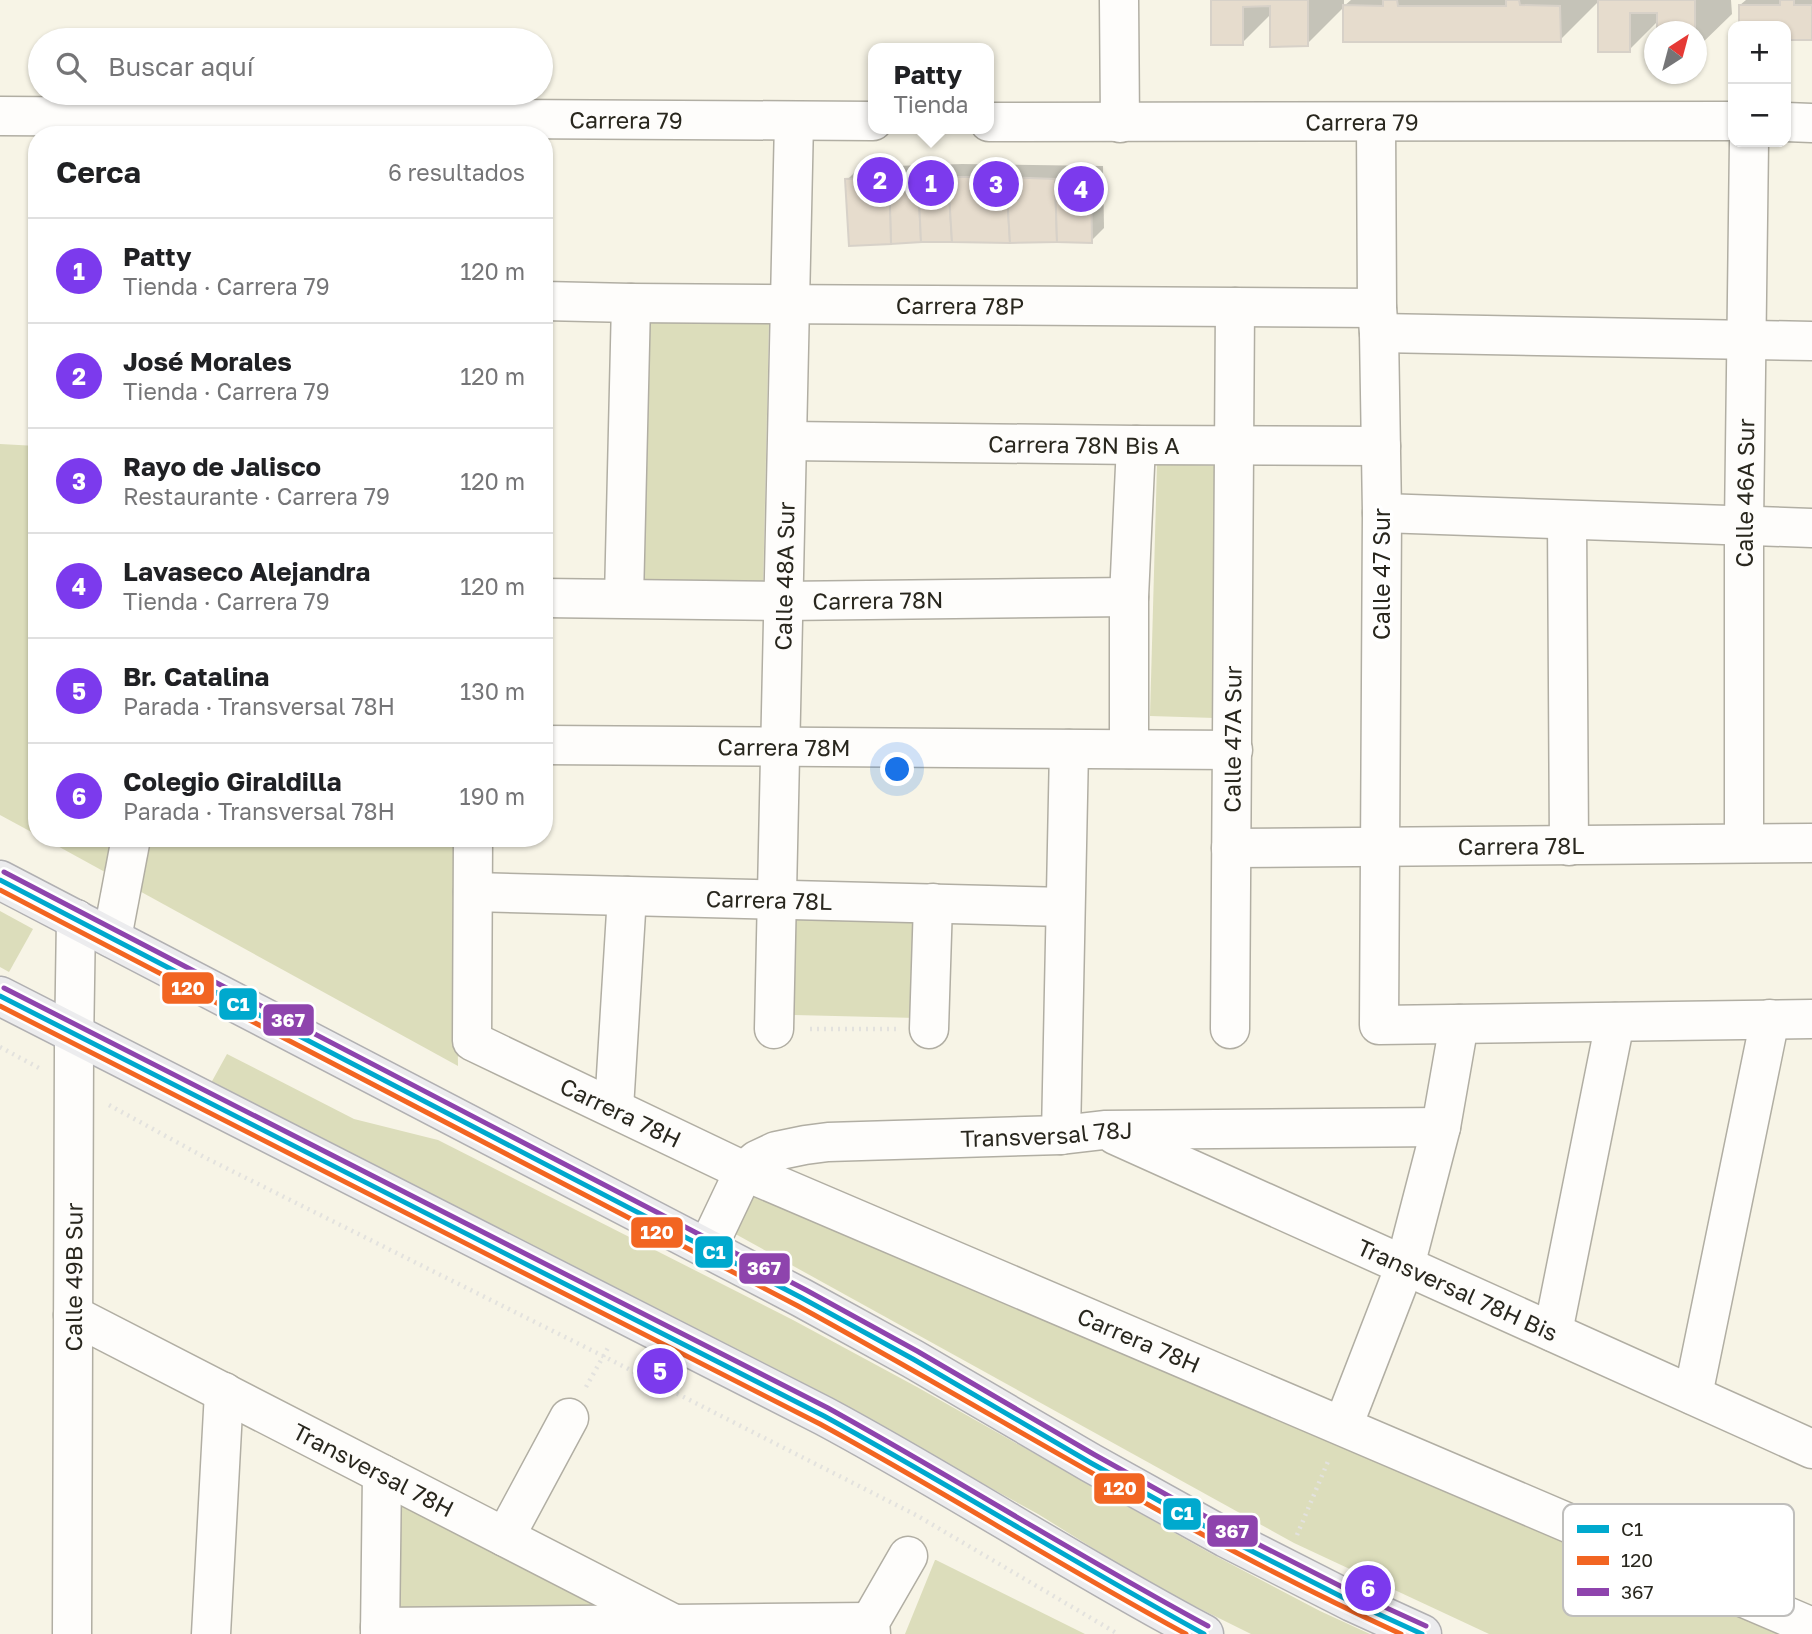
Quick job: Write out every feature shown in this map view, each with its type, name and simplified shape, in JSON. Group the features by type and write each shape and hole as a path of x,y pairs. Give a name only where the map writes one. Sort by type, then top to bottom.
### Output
{"main road":[{"path":"0,880 802,1298 1226,1538 1422,1634"},
{"path":"0,996 824,1416 1154,1608 1204,1634"}],"street":[{"path":"1119,0 1120,123"},
{"name":"Carrera 79","path":"0,116 74,125 274,126"},
{"name":"Calle 48A Sur","path":"774,1029 794,121"},
{"name":"Carrera 79","path":"526,126 868,121"},
{"name":"Carrera 79","path":"994,122 1728,121"},
{"path":"1791,122 1812,123"},
{"name":"Calle 47 Sur","path":"1376,123 1382,513 1379,1025 1459,1024"},
{"name":"Calle 46A Sur","path":"1744,843 1744,526 1749,147"},
{"name":"Carrera 78P","path":"553,301 1235,307 1378,320 1812,341"},
{"path":"624,598 631,303"},
{"name":"Calle 47A Sur","path":"1230,1029 1235,307"},
{"name":"Carrera 78N Bis A","path":"788,441 1381,446"},
{"path":"1129,749 1129,597 1136,445"},
{"path":"1382,513 1812,528"},
{"path":"1567,520 1569,846"},
{"name":"Carrera 78N","path":"553,598 783,601 1129,597"},
{"name":"Carrera 78M","path":"553,745 1233,750"},
{"path":"1061,1135 1069,749"},
{"name":"Carrera 78L","path":"1231,848 1812,843"},
{"path":"112,938 129,847"},
{"path":"472,847 472,892"},
{"name":"Carrera 78L","path":"472,892 1065,907"},
{"name":"Carrera 78H","path":"472,892 472,1041 744,1171 1563,1520"},
{"path":"614,1108 627,896"},
{"path":"929,1029 933,904"},
{"name":"Calle 49B Sur","path":"72,1634 76,919"},
{"path":"1343,1426 1405,1266 1441,1127 1459,1024 1812,1018"},
{"path":"1693,1395 1770,1019"},
{"path":"1553,1332 1615,1022"},
{"name":"Transversal 78J","path":"744,1171 757,1160 776,1151 816,1143 1061,1135 1104,1130 1441,1127"},
{"name":"Transversal 78H Bis","path":"1104,1130 1812,1449"},
{"path":"707,1249 744,1171"},
{"name":"Transversal 78H","path":"73,1315 674,1624"},
{"path":"211,1634 224,1392"},
{"path":"505,1537 569,1418"},
{"path":"382,1474 380,1631 674,1624 871,1628 908,1556"},
{"name":"Carrera 78H","path":"1786,1616 1812,1627"}],"path":[{"path":"774,1029 929,1029"},
{"path":"0,1047 204,1157 916,1515 1118,1634"},
{"path":"569,1418 613,1337"},
{"path":"1294,1543 1343,1426"}],"green space":[{"path":"642,320 769,323 763,592 637,588"},
{"path":"0,444 28,446 28,830 0,815"},
{"path":"1157,464 1222,466 1215,718 1150,716"},
{"path":"59,847 455,847 458,1066"},
{"path":"0,911 33,929 9,972 0,967"},
{"path":"796,915 919,917 917,1018 794,1015"},
{"path":"227,1054 354,1119 438,1140 793,1320 1210,1553 1370,1634 1251,1634 1152,1585 1038,1514 769,1366 491,1230 211,1083"},
{"path":"750,1189 1563,1541 1563,1616 1736,1616 1778,1634 1489,1634 1294,1543 730,1231"},
{"path":"396,1498 626,1610 395,1612"},
{"path":"936,1560 1085,1634 905,1634"}],"building":[{"path":"1211,0 1308,0 1308,46 1270,47 1270,6 1243,7 1243,45 1211,45"},
{"path":"1383,0 1397,0 1398,6 1506,6 1506,0 1519,0 1520,5 1560,6 1561,42 1343,42 1343,5 1383,6"},
{"path":"1598,0 1695,0 1695,21 1657,21 1657,13 1630,13 1630,52 1598,52"},
{"path":"1780,0 1794,0 1794,5 1812,5 1812,40 1791,40 1791,21 1739,21 1739,5 1780,5"},
{"path":"889,177 918,178 921,242 891,244"},
{"path":"889,177 891,244 849,246 845,179"},
{"path":"948,177 952,242 921,242 918,178"},
{"path":"948,177 1006,177 1010,243 952,242"},
{"path":"1006,177 1055,179 1057,242 1010,243"},
{"path":"1055,179 1091,179 1092,243 1057,242"}],"transit line":[{"name":"367","path":"4,872 806,1290 1230,1530 1426,1626"},
{"name":"C1","path":"0,880 802,1298 1226,1538 1422,1634"},
{"name":"120","path":"0,890 798,1306 1171,1517 1323,1597 1401,1634"},
{"name":"367","path":"4,988 828,1408 1208,1626"},
{"name":"C1","path":"0,996 824,1416 1204,1634"},
{"name":"120","path":"0,1006 820,1424 1186,1634"}],"place":[{"name":"José Morales","path":"880,180"},
{"name":"Patty","path":"931,183"},
{"name":"Rayo de Jalisco","path":"996,184"},
{"name":"Lavaseco Alejandra","path":"1081,189"},
{"name":"Br. Catalina","path":"660,1371"},
{"name":"Colegio Giraldilla","path":"1368,1588"}]}
